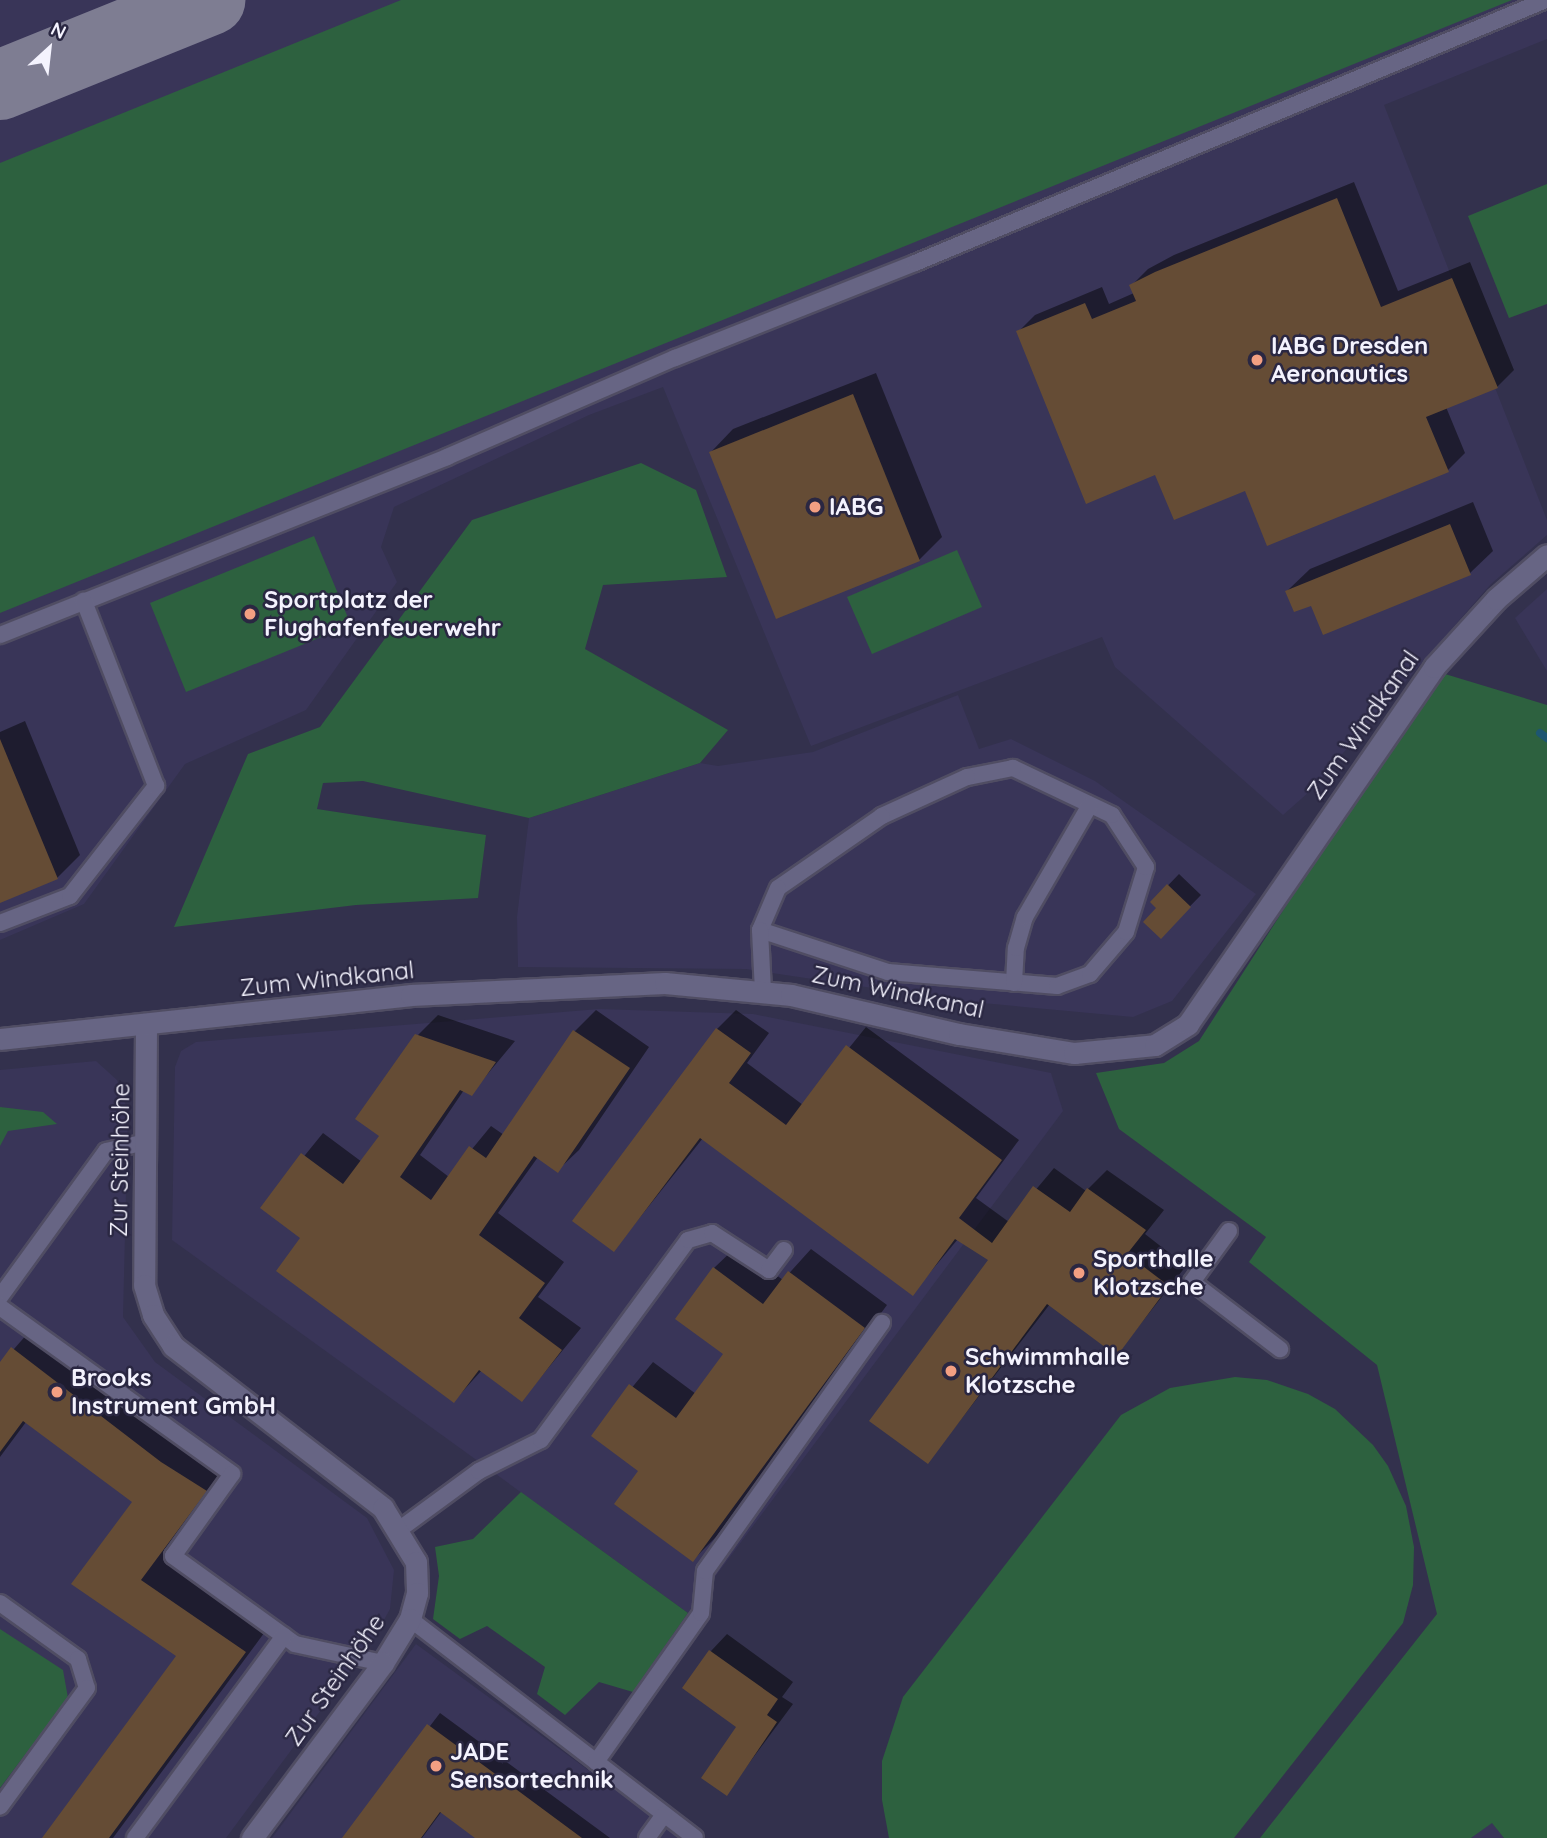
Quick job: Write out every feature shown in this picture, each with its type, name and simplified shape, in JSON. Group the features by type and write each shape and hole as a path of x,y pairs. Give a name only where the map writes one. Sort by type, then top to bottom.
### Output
{"street":[{"name":"Zum Windkanal","path":"0,1039 438,994 665,983 763,990 1074,1053 1155,1045 1188,1024 1433,667 1496,599 1547,555"},
{"name":"Zur Steinhöhe","path":"146,1026 144,1285 153,1315 173,1346 383,1508 400,1529 416,1562 417,1593 410,1619 383,1663 252,1838"}],"lane":[{"path":"0,635 447,457 675,358 915,263 1546,0"},
{"path":"0,923 70,896 156,786 84,601"},
{"path":"760,930 888,972 1057,986 1090,974 1125,932 1146,867 1112,816 1013,768 967,777 882,816 778,888 760,930 763,990"},
{"path":"1014,983 1016,948 1026,917 1090,805"},
{"path":"0,1297 106,1151 146,1142"},
{"path":"1229,1231 1192,1282 1280,1349"},
{"path":"400,1529 479,1471 541,1440 688,1240 712,1233 769,1270 784,1250"},
{"path":"0,1307 232,1474 173,1556 295,1644 383,1663"},
{"path":"596,1762 701,1613 705,1571 882,1323"},
{"path":"0,1603 78,1659 87,1688 0,1807"},
{"path":"410,1619 695,1838"},
{"path":"135,1838 284,1636"},
{"path":"647,1838 664,1815"}],"shaded area":[{"path":"0,0 1547,0 1547,39 1384,105 1547,520 1547,535 1491,584 1309,792 1283,815 1115,667 1102,637 811,746 663,387 589,415 394,507 381,547 397,582 306,710 185,764 84,904 0,940"},
{"path":"1547,589 1547,671 1515,618"},
{"path":"958,695 979,749 1011,739 1095,781 1256,894 1172,1001 1133,1017 960,1001 746,969 518,967 517,917 529,818 700,763 718,766 813,752"},
{"path":"599,1009 753,1014 1051,1073 1063,1111 688,1613 172,1240 175,1067 181,1051 196,1042"},
{"path":"96,1061 117,1080 128,1111 123,1317 155,1362 367,1518 394,1570 390,1609 373,1640 226,1838 0,1838 0,1070"},
{"path":"416,1644 681,1838 272,1838"},
{"path":"1492,1822 1504,1838 1471,1838"}],"green space":[{"path":"401,0 1512,0 0,613 0,163"},
{"path":"1547,184 1547,304 1509,318 1468,216"},
{"path":"641,463 696,490 727,577 603,585 585,649 728,730 700,763 529,818 363,781 323,783 317,809 486,835 478,898 356,905 174,927 248,754 320,727 472,520"},
{"name":"Sportplatz der Flughafenfeuerwehr","path":"314,536 351,625 186,692 150,603"},
{"path":"957,550 982,607 872,654 847,597"},
{"path":"1445,674 1547,705 1547,1838 1504,1838 1492,1823 1471,1838 1260,1838 1437,1614 1377,1365 1249,1262 1266,1237 1119,1129 1096,1073 1164,1063 1199,1041 1404,723"},
{"path":"0,1107 43,1112 57,1124 8,1131 0,1146"},
{"path":"1235,1377 1267,1380 1308,1394 1335,1409 1373,1445 1388,1466 1406,1506 1414,1547 1413,1585 1403,1623 1234,1838 889,1838 882,1800 882,1761 903,1697 1121,1415 1170,1388"},
{"path":"521,1492 688,1613 633,1692 599,1682 565,1715 537,1694 545,1667 487,1626 460,1639 433,1619 439,1576 435,1547 473,1539"},
{"path":"0,1629 63,1670 68,1698 0,1788"}],"building":[{"name":"IABG Dresden Aeronautics","path":"1337,198 1381,307 1452,278 1498,388 1426,417 1449,472 1267,546 1245,491 1174,520 1155,475 1086,504 1016,331 1085,303 1092,319 1136,301 1129,285"},
{"name":"IABG","path":"853,394 920,561 776,619 709,452"},
{"path":"1450,524 1471,575 1323,635 1311,606 1294,612 1285,591"},
{"path":"0,739 58,879 0,903"},
{"path":"1167,884 1191,907 1161,939 1143,922 1156,908 1150,902"},
{"path":"716,1028 751,1053 729,1083 786,1125 846,1045 1002,1160 959,1218 992,1243 1033,1186 1070,1212 1087,1188 1146,1230 1127,1254 1169,1286 1117,1356 1047,1304 928,1464 869,1421 988,1260 955,1239 913,1296 700,1138 614,1252 572,1221"},
{"path":"573,1030 630,1068 558,1173 534,1156 479,1235 545,1283 519,1318 562,1350 522,1402 479,1370 454,1403 276,1271 300,1238 260,1208 301,1153 343,1184 379,1136 355,1119 415,1034 496,1062 472,1096 460,1090 400,1177 431,1200 469,1146 486,1158"},
{"path":"713,1267 763,1304 788,1271 865,1328 693,1562 614,1504 638,1471 591,1436 629,1384 676,1418 723,1354 675,1319"},
{"path":"11,1347 161,1462 207,1491 141,1580 246,1652 109,1838 42,1838 176,1656 71,1584 132,1502 23,1421 0,1452 0,1362"},
{"path":"709,1650 778,1699 767,1715 777,1722 727,1796 701,1778 736,1727 682,1688"},
{"path":"427,1724 582,1838 475,1838 440,1812 421,1838 342,1838"}],"waterway":[{"path":"1540,733 1547,738"}],"taxiway":[{"path":"0,85 210,0"}],"place":[{"name":"IABG Dresden Aeronautics","path":"1257,360"},
{"name":"IABG","path":"815,507"},
{"name":"Sportplatz der Flughafenfeuerwehr","path":"250,614"},
{"name":"Sporthalle Klotzsche","path":"1079,1273"},
{"name":"Schwimmhalle Klotzsche","path":"951,1371"},
{"name":"Brooks Instrument GmbH","path":"57,1392"},
{"name":"JADE Sensortechnik","path":"436,1766"}]}
